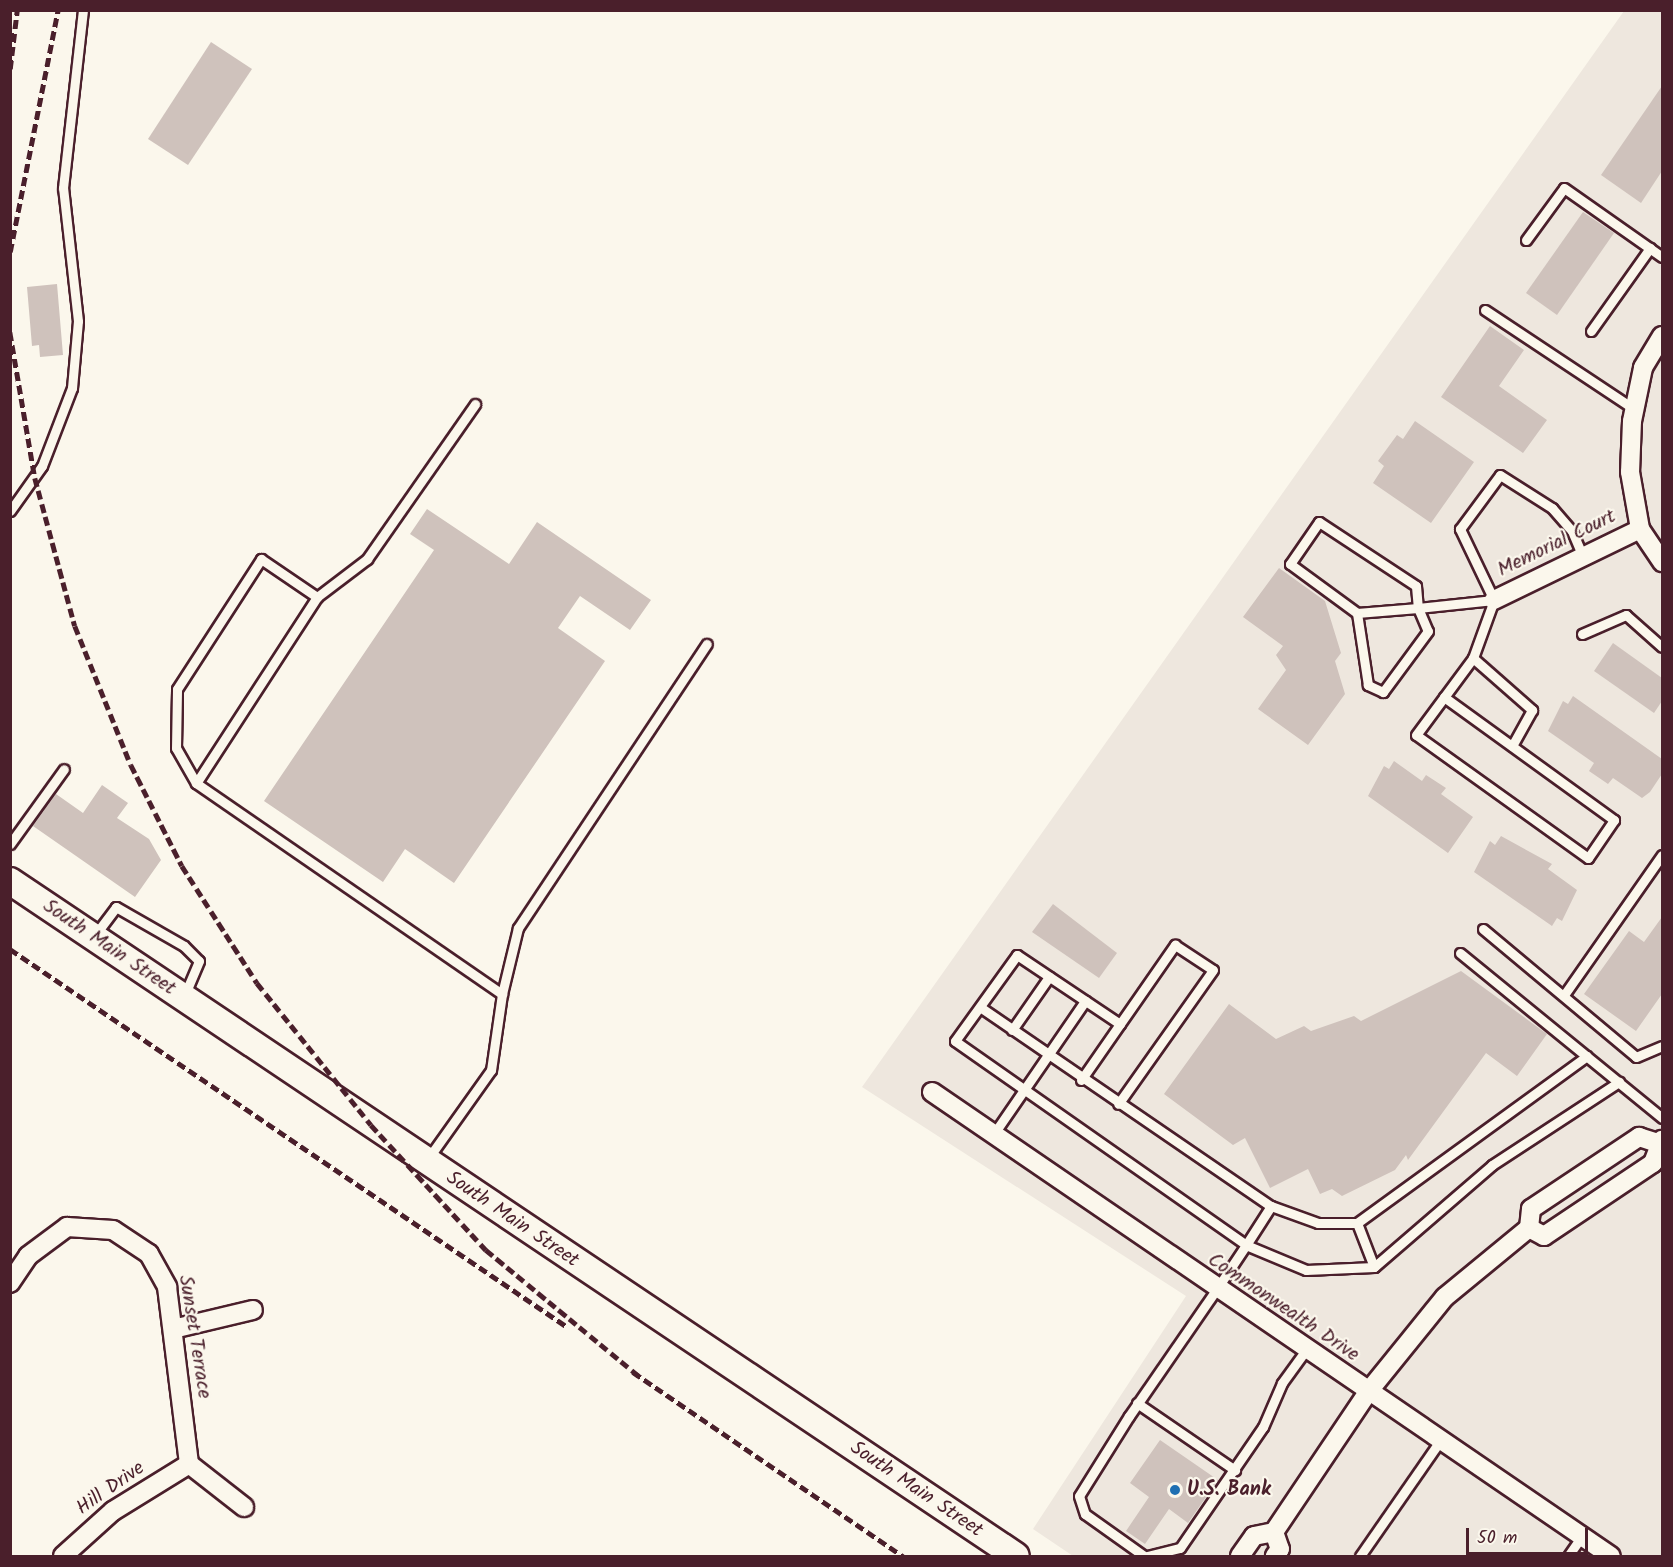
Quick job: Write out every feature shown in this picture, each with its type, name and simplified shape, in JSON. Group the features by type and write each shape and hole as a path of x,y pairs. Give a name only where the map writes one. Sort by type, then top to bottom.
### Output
{"street":[{"path":"1662,336 1643,368 1634,409 1630,472 1640,529 1662,562"},
{"name":"Memorial Court","path":"1494,600 1640,529"},
{"name":"South Main Street","path":"10,881 1016,1557"},
{"name":"Commonwealth Drive","path":"932,1092 1216,1290 1611,1557"},
{"path":"1240,1557 1254,1536 1274,1532 1368,1392 1445,1297 1529,1228 1531,1209 1639,1137 1660,1141 1653,1162 1544,1236 1529,1228"},
{"name":"Sunset Terrace","path":"10,1283 27,1256 67,1227 113,1230 128,1237 160,1269 173,1329 189,1464"},
{"path":"173,1329 253,1310"},
{"path":"189,1464 244,1508"},
{"name":"Hill Drive","path":"63,1557 113,1511 189,1464"},
{"path":"1274,1532 1280,1549 1275,1557"}],"lane":[{"path":"10,511 42,466 72,388 78,321 63,188 83,10"},
{"path":"1526,240 1564,188 1662,257"},
{"path":"1591,332 1650,248"},
{"path":"1485,310 1634,409"},
{"path":"196,783 317,597 368,559 475,404"},
{"path":"1444,698 1614,820 1588,858 1416,735 1473,658 1494,600 1460,529 1500,475 1552,508 1572,531 1583,556"},
{"path":"1357,613 1368,685 1383,692 1428,631 1418,608 1416,586 1319,522 1290,564 1357,613 1418,608 1494,600"},
{"path":"317,597 261,559 177,690 176,748 196,783 502,994"},
{"path":"1582,634 1626,615 1662,647"},
{"path":"425,1162 491,1070 502,994 518,928 707,644"},
{"path":"1473,658 1532,710 1512,747"},
{"path":"10,844 64,769"},
{"path":"1564,995 1662,855"},
{"path":"93,937 116,907 184,946 199,961 184,999"},
{"path":"1483,929 1636,1057 1662,1046"},
{"path":"1081,1080 1175,945 1213,970 1118,1104"},
{"path":"1460,953 1662,1118"},
{"path":"1120,1024 1017,955 955,1041 1246,1245 1306,1270 1374,1267 1492,1165 1619,1082"},
{"path":"1012,1030 1049,977"},
{"path":"993,1135 1085,1001"},
{"path":"980,1007 1081,1080 1271,1206 1318,1223 1357,1223 1587,1056"},
{"path":"1271,1206 1137,1403 1079,1496 1085,1514 1145,1557 1180,1548 1263,1427 1282,1383 1306,1350"},
{"path":"1357,1223 1374,1267"},
{"path":"1137,1403 1235,1470"},
{"path":"1360,1557 1440,1441"},
{"path":"1568,1557 1582,1536"}],"shaded area":[{"path":"1624,11 1662,11 1662,1556 1073,1556 1033,1529 1186,1296 862,1087"}],"building":[{"path":"211,42 252,69 188,165 148,139"},
{"path":"1662,86 1662,171 1641,203 1601,175"},
{"path":"1583,212 1614,233 1557,315 1526,293"},
{"path":"57,284 63,355 40,357 39,345 32,346 27,287"},
{"path":"1490,326 1524,350 1499,386 1547,420 1523,453 1441,397"},
{"path":"1415,421 1474,462 1431,523 1373,483 1384,466 1378,461 1397,435 1403,439"},
{"path":"427,509 509,564 537,522 651,600 630,630 580,596 558,628 605,661 454,883 405,849 383,882 264,801 434,550 410,534"},
{"path":"1279,568 1325,601 1341,653 1335,661 1345,694 1308,745 1258,709 1286,670 1276,655 1283,646 1243,617"},
{"path":"1613,643 1662,678 1662,701 1654,713 1594,671"},
{"path":"1573,696 1662,759 1662,774 1650,792 1642,798 1613,778 1608,784 1589,771 1594,763 1548,731 1563,701 1568,704"},
{"path":"1394,761 1422,781 1426,775 1446,788 1441,794 1473,817 1448,853 1368,796 1384,766 1389,769"},
{"path":"102,785 128,803 117,818 149,839 161,860 135,897 33,826 56,794 83,813"},
{"path":"1501,836 1552,864 1548,869 1577,890 1562,921 1557,918 1552,926 1474,872 1490,841 1495,845"},
{"path":"1053,904 1117,953 1099,978 1032,932"},
{"path":"1662,917 1662,994 1636,1031 1584,994 1629,931 1644,942"},
{"path":"1461,971 1547,1034 1517,1076 1486,1053 1408,1160 1406,1155 1395,1170 1342,1196 1332,1189 1320,1194 1308,1169 1270,1188 1245,1138 1233,1145 1164,1094 1229,1004 1276,1039 1304,1026 1311,1031 1354,1016 1361,1021"},
{"name":"U.S. Bank","path":"1160,1440 1218,1480 1188,1523 1169,1509 1145,1544 1126,1531 1149,1497 1130,1483"}],"railway":[{"path":"10,69 17,10"},
{"path":"10,252 58,10"},
{"path":"10,332 35,478 75,626 131,765 182,866 257,983 371,1125 486,1250 639,1376"},
{"path":"10,949 566,1326"},
{"path":"633,1372 903,1556"}],"place":[{"name":"U.S. Bank","path":"1175,1490"}]}
